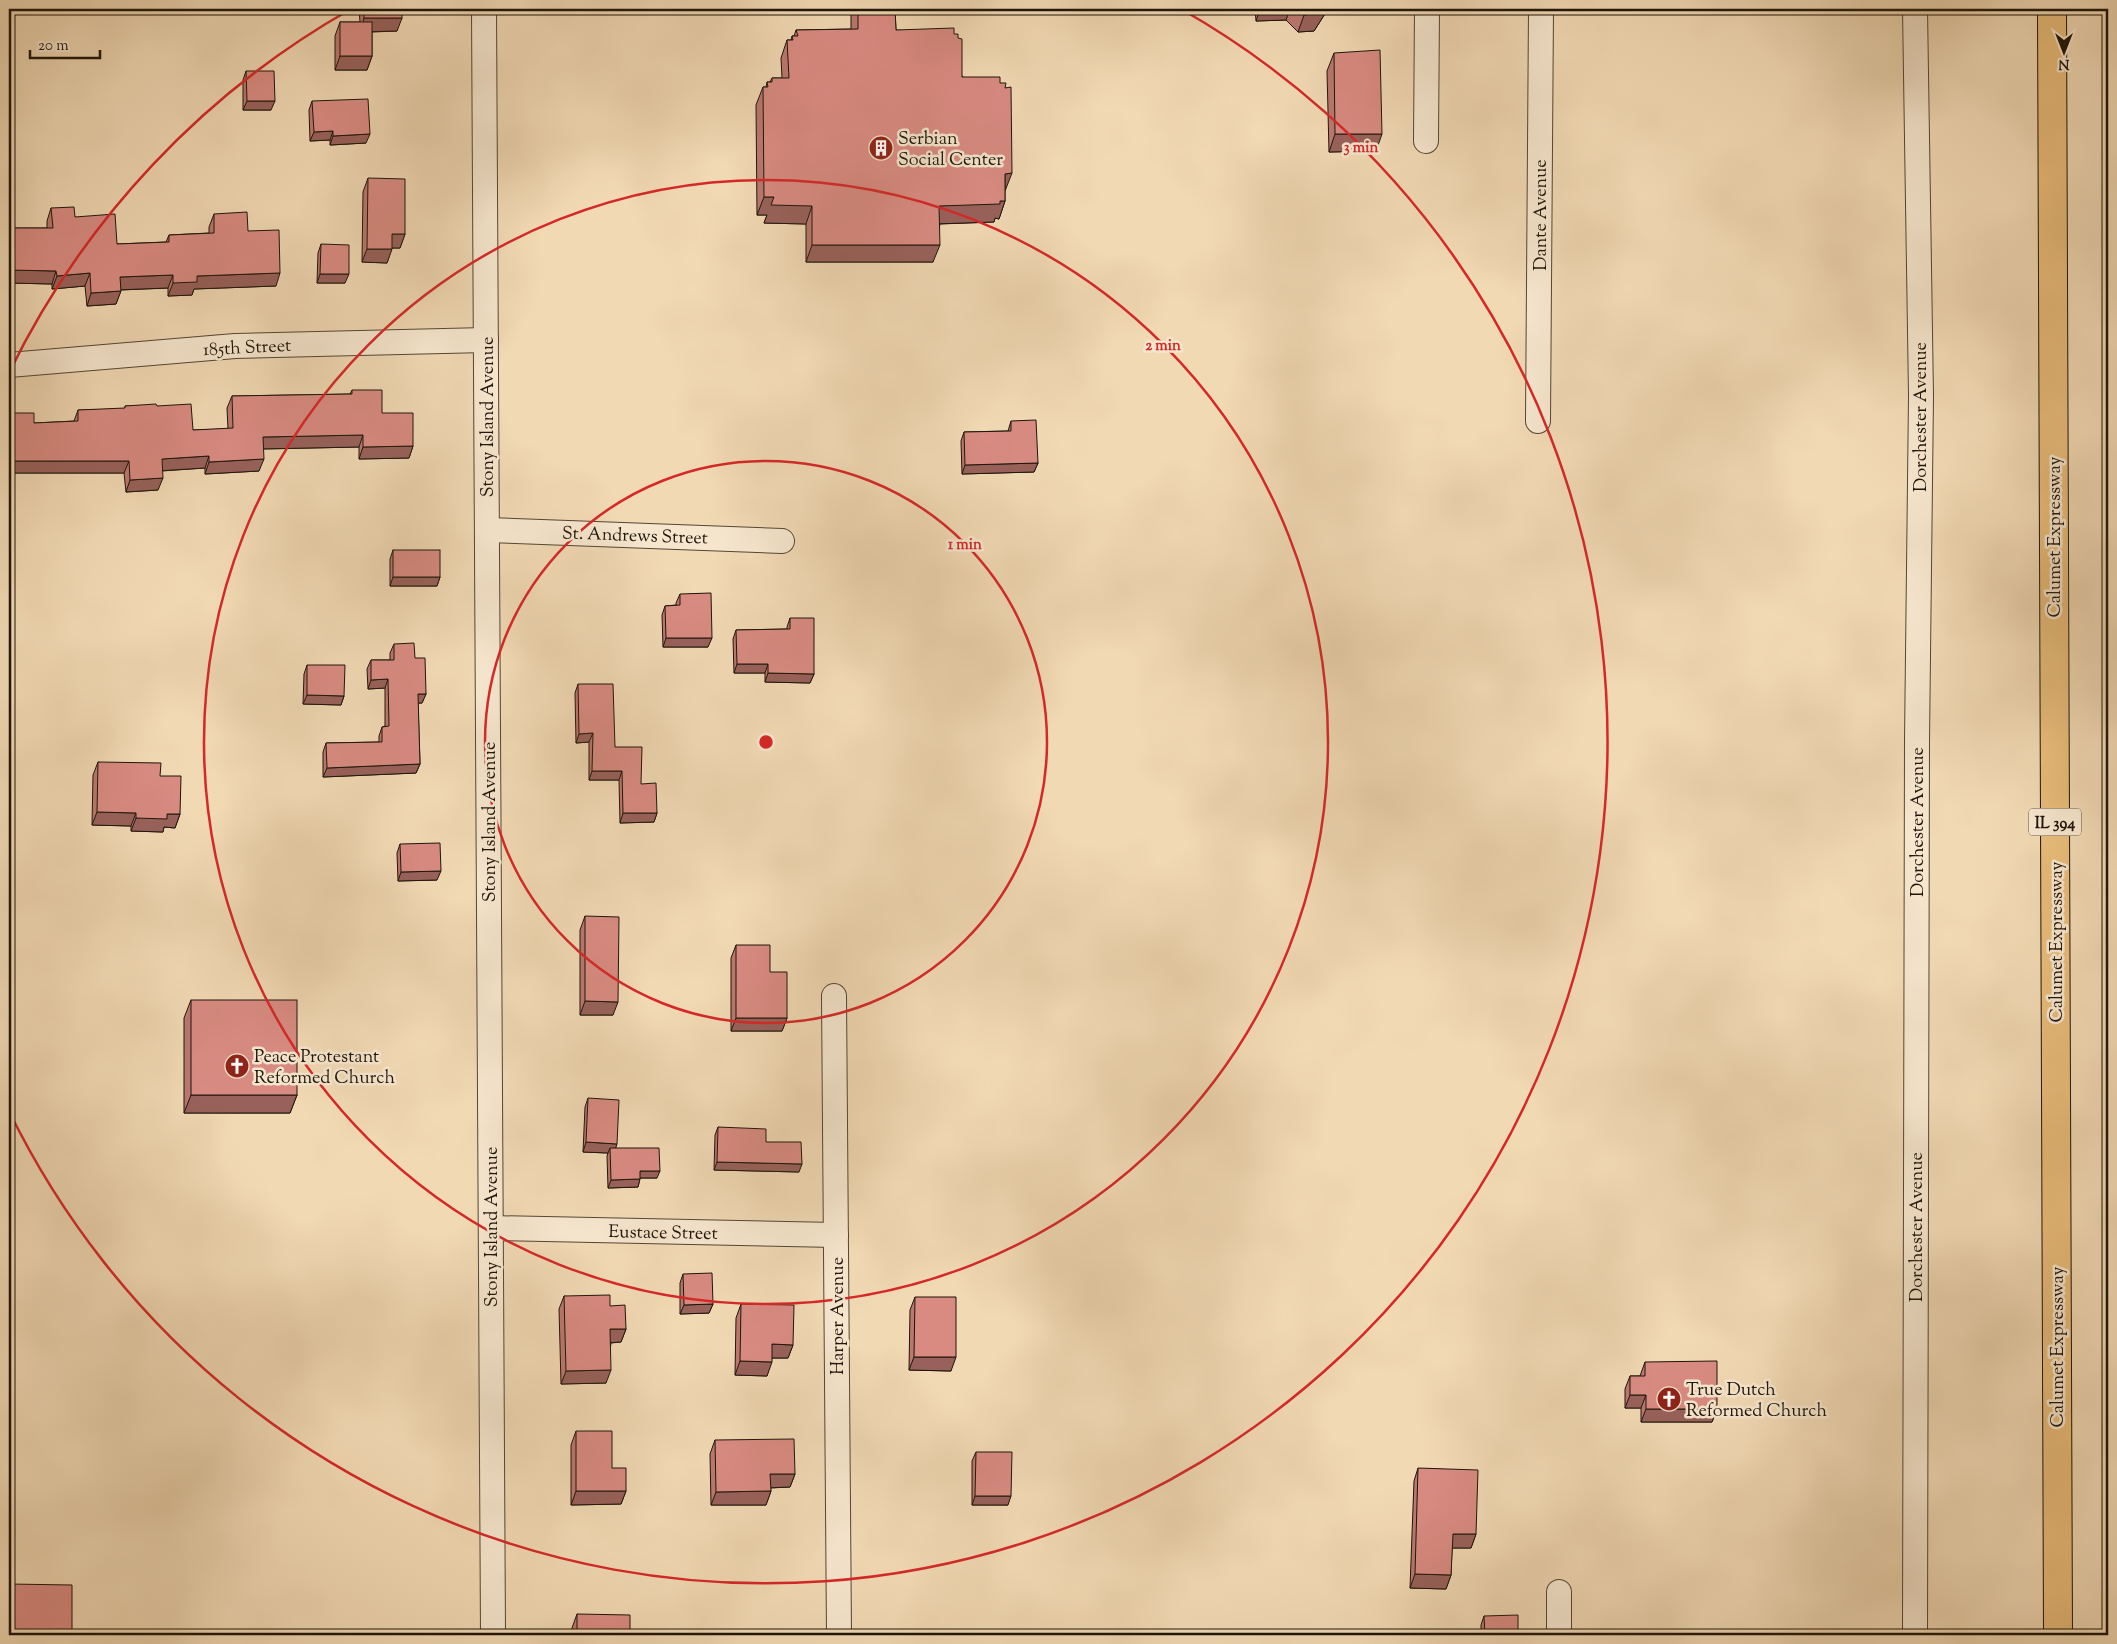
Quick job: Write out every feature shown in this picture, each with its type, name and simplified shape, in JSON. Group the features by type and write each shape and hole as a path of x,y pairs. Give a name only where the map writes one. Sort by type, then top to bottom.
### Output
{"highway":[{"name":"Calumet Expressway","path":"2052,9 2058,1635"}],"street":[{"name":"Stony Island Avenue","path":"484,9 493,1635"},
{"path":"1426,141 1427,9"},
{"name":"Dante Avenue","path":"1538,421 1541,9"},
{"name":"Dorchester Avenue","path":"1915,9 1921,396 1917,741 1915,1635"},
{"name":"185th Street","path":"9,365 234,346 486,340"},
{"name":"St. Andrews Street","path":"487,530 782,541"},
{"name":"Harper Avenue","path":"834,996 839,1635"},
{"name":"Eustace Street","path":"491,1228 836,1235"},
{"path":"1559,1592 1559,1635"}],"building":[{"path":"364,9 402,9 402,18 364,18"},
{"name":"Serbian Social Center","path":"858,9 895,9 896,30 954,28 954,34 958,34 958,38 962,39 962,77 1000,77 1000,83 1006,83 1005,88 1011,87 1012,173 1005,174 1005,201 1000,201 1000,204 939,206 940,245 812,245 812,206 771,205 774,197 764,197 763,87 768,87 767,82 772,82 772,78 789,78 787,40 793,40 792,36 798,36 796,30 858,29"},
{"path":"1299,9 1323,9 1320,13 1304,15"},
{"path":"340,22 372,22 372,56 340,56"},
{"path":"1380,50 1382,134 1335,134 1334,53"},
{"path":"246,71 274,71 275,101 247,101"},
{"path":"368,99 370,134 333,136 333,131 314,132 312,101"},
{"path":"368,178 405,179 405,234 392,234 392,249 367,249"},
{"path":"74,207 75,217 115,214 117,244 169,242 169,235 214,233 214,214 247,212 248,231 279,230 280,273 197,276 197,282 173,283 173,275 120,277 121,291 91,293 90,273 57,276 56,271 9,270 9,228 53,228 51,208"},
{"path":"321,244 349,245 349,274 320,274"},
{"path":"352,390 382,390 382,413 413,413 413,446 363,447 363,435 263,437 264,459 209,462 209,456 162,459 163,478 130,480 129,461 9,461 9,413 34,413 34,423 78,421 78,410 125,408 125,406 156,404 157,406 191,404 193,430 233,428 232,396 352,394"},
{"path":"1036,420 1038,463 965,465 964,432 1011,431 1011,421"},
{"path":"393,550 440,550 440,577 393,577"},
{"path":"711,593 712,638 666,638 665,606 680,605 680,594"},
{"path":"790,618 814,618 814,674 768,673 768,664 737,664 736,630 790,629"},
{"path":"414,643 415,658 425,658 426,694 418,694 420,764 327,768 326,743 382,742 382,727 389,726 388,679 371,680 371,660 394,660 394,644"},
{"path":"307,665 345,665 344,696 307,695"},
{"path":"578,684 613,684 615,747 642,747 641,784 656,783 657,813 623,813 622,771 592,771 593,733 579,734"},
{"path":"98,762 161,763 160,776 181,776 180,814 167,814 167,819 136,818 136,813 97,812"},
{"path":"440,843 441,871 401,872 400,844"},
{"path":"585,916 619,917 618,1002 585,1001"},
{"path":"736,945 770,945 770,972 787,972 787,1018 736,1018"},
{"name":"Peace Protestant Reformed Church","path":"191,1000 297,1000 297,1095 191,1095"},
{"path":"588,1098 619,1100 617,1144 586,1142"},
{"path":"718,1127 766,1129 766,1142 801,1142 802,1164 717,1162"},
{"path":"610,1148 659,1148 660,1171 640,1171 640,1179 611,1180"},
{"path":"712,1273 713,1304 684,1305 683,1274"},
{"path":"610,1295 610,1306 625,1305 626,1329 610,1329 611,1370 566,1371 564,1296"},
{"path":"915,1297 956,1297 956,1357 914,1357"},
{"path":"741,1304 794,1305 793,1345 772,1344 772,1362 740,1361"},
{"name":"True Dutch Reformed Church","path":"1717,1361 1717,1409 1646,1409 1646,1395 1630,1395 1630,1376 1645,1376 1645,1362"},
{"path":"576,1431 612,1431 612,1468 626,1468 626,1491 576,1491"},
{"path":"794,1439 795,1474 770,1474 771,1491 716,1492 715,1440"},
{"path":"976,1452 1012,1452 1011,1496 975,1496"},
{"path":"1418,1468 1478,1470 1476,1534 1453,1534 1451,1575 1415,1574"},
{"path":"9,1584 72,1585 72,1635 9,1635"},
{"path":"577,1614 630,1615 630,1635 577,1635"},
{"path":"1518,1615 1518,1635 1485,1635 1484,1616"}],"place":[{"name":"Serbian Social Center","path":"881,148"},
{"name":"Peace Protestant Reformed Church","path":"237,1066"},
{"name":"True Dutch Reformed Church","path":"1669,1399"}]}
